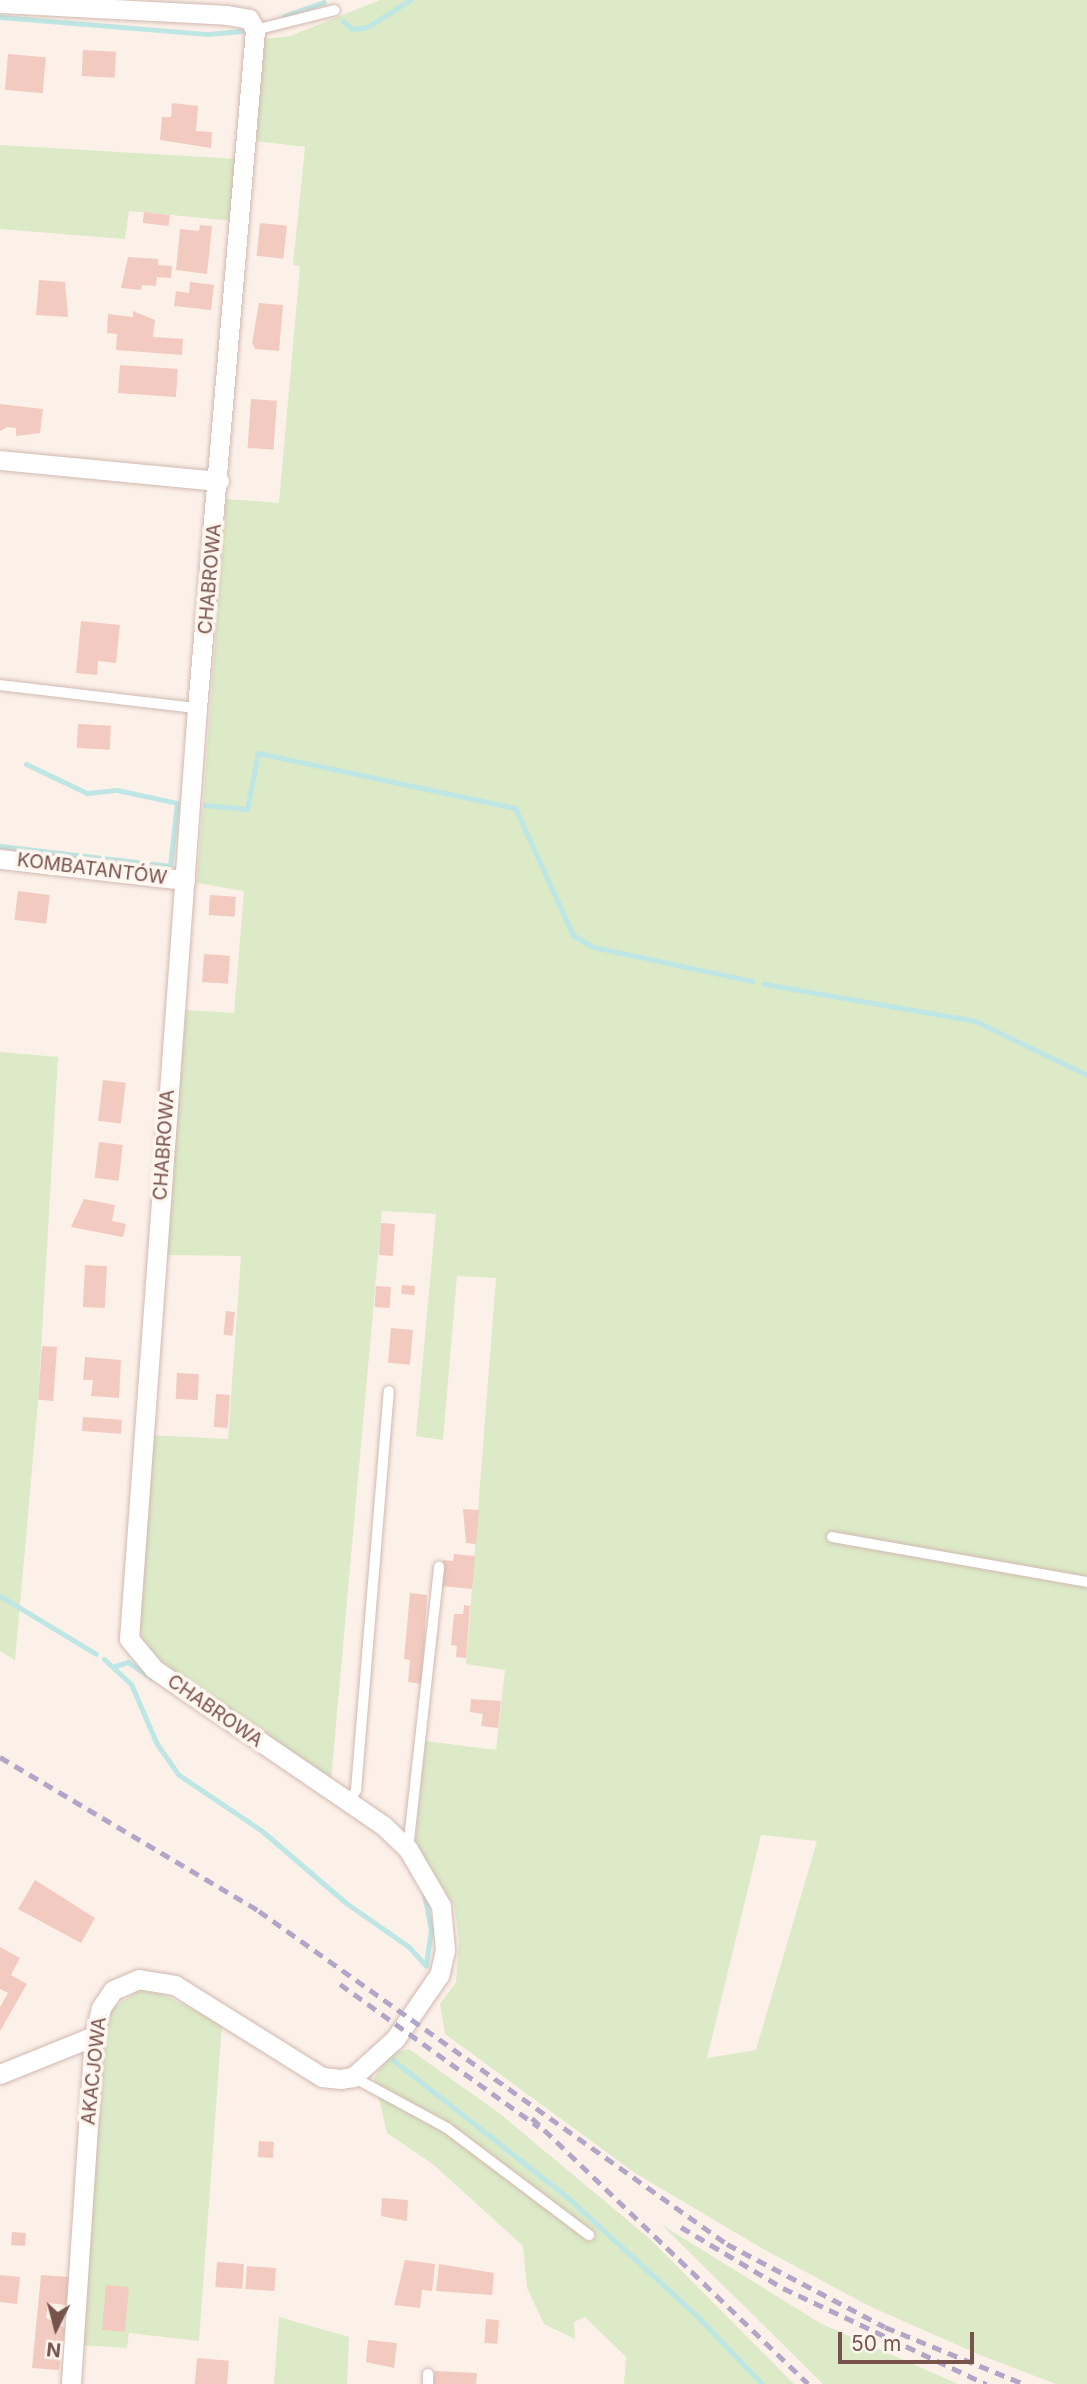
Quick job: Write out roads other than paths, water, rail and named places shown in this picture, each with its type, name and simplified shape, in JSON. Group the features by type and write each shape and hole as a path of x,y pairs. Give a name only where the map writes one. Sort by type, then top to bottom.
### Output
{"street":[{"path":"0,3 227,15 249,19 255,30"},
{"name":"CHABROWA","path":"255,30 219,481 197,708 129,1639 154,1669 348,1803 408,1849 440,1906 444,1961 395,2039 353,2077"},
{"path":"0,460 219,481"},
{"name":"KOMBATANTÓW","path":"0,859 185,880"},
{"name":"AKACJOWA","path":"71,2384 94,2036 101,2008 113,1990 139,1979 159,1980 322,2077 353,2077"},
{"path":"0,2074 94,2036"}],"lane":[{"path":"255,30 335,10"},
{"path":"0,685 197,708"},
{"path":"348,1803 356,1790 389,1391"},
{"path":"832,1537 1087,1582"},
{"path":"408,1849 439,1567"},
{"path":"353,2077 447,2128 589,2235"}],"waterway":[{"path":"343,21 352,29 367,27 410,0"},
{"path":"284,16 324,2"},
{"path":"0,17 208,34 242,31"},
{"path":"205,805 247,809 258,753 515,808 573,935 593,947 752,981"},
{"path":"26,764 87,793 117,790 177,803"},
{"path":"0,846 170,866 177,803"},
{"path":"764,984 975,1021 1087,1075"},
{"path":"0,1596 96,1654"},
{"path":"104,1659 131,1684 157,1744 179,1775 262,1831 346,1903 409,1947 426,1966"},
{"path":"115,1666 128,1662 151,1678"},
{"path":"424,1894 431,1929 426,1966"},
{"path":"393,2060 566,2196 697,2316 762,2384"}],"railway":[{"path":"0,1757 259,1911 727,2244 885,2327 1024,2384"},
{"path":"340,1984 539,2127"},
{"path":"532,2118 808,2384"},
{"path":"681,2227 783,2288 986,2384"}]}
